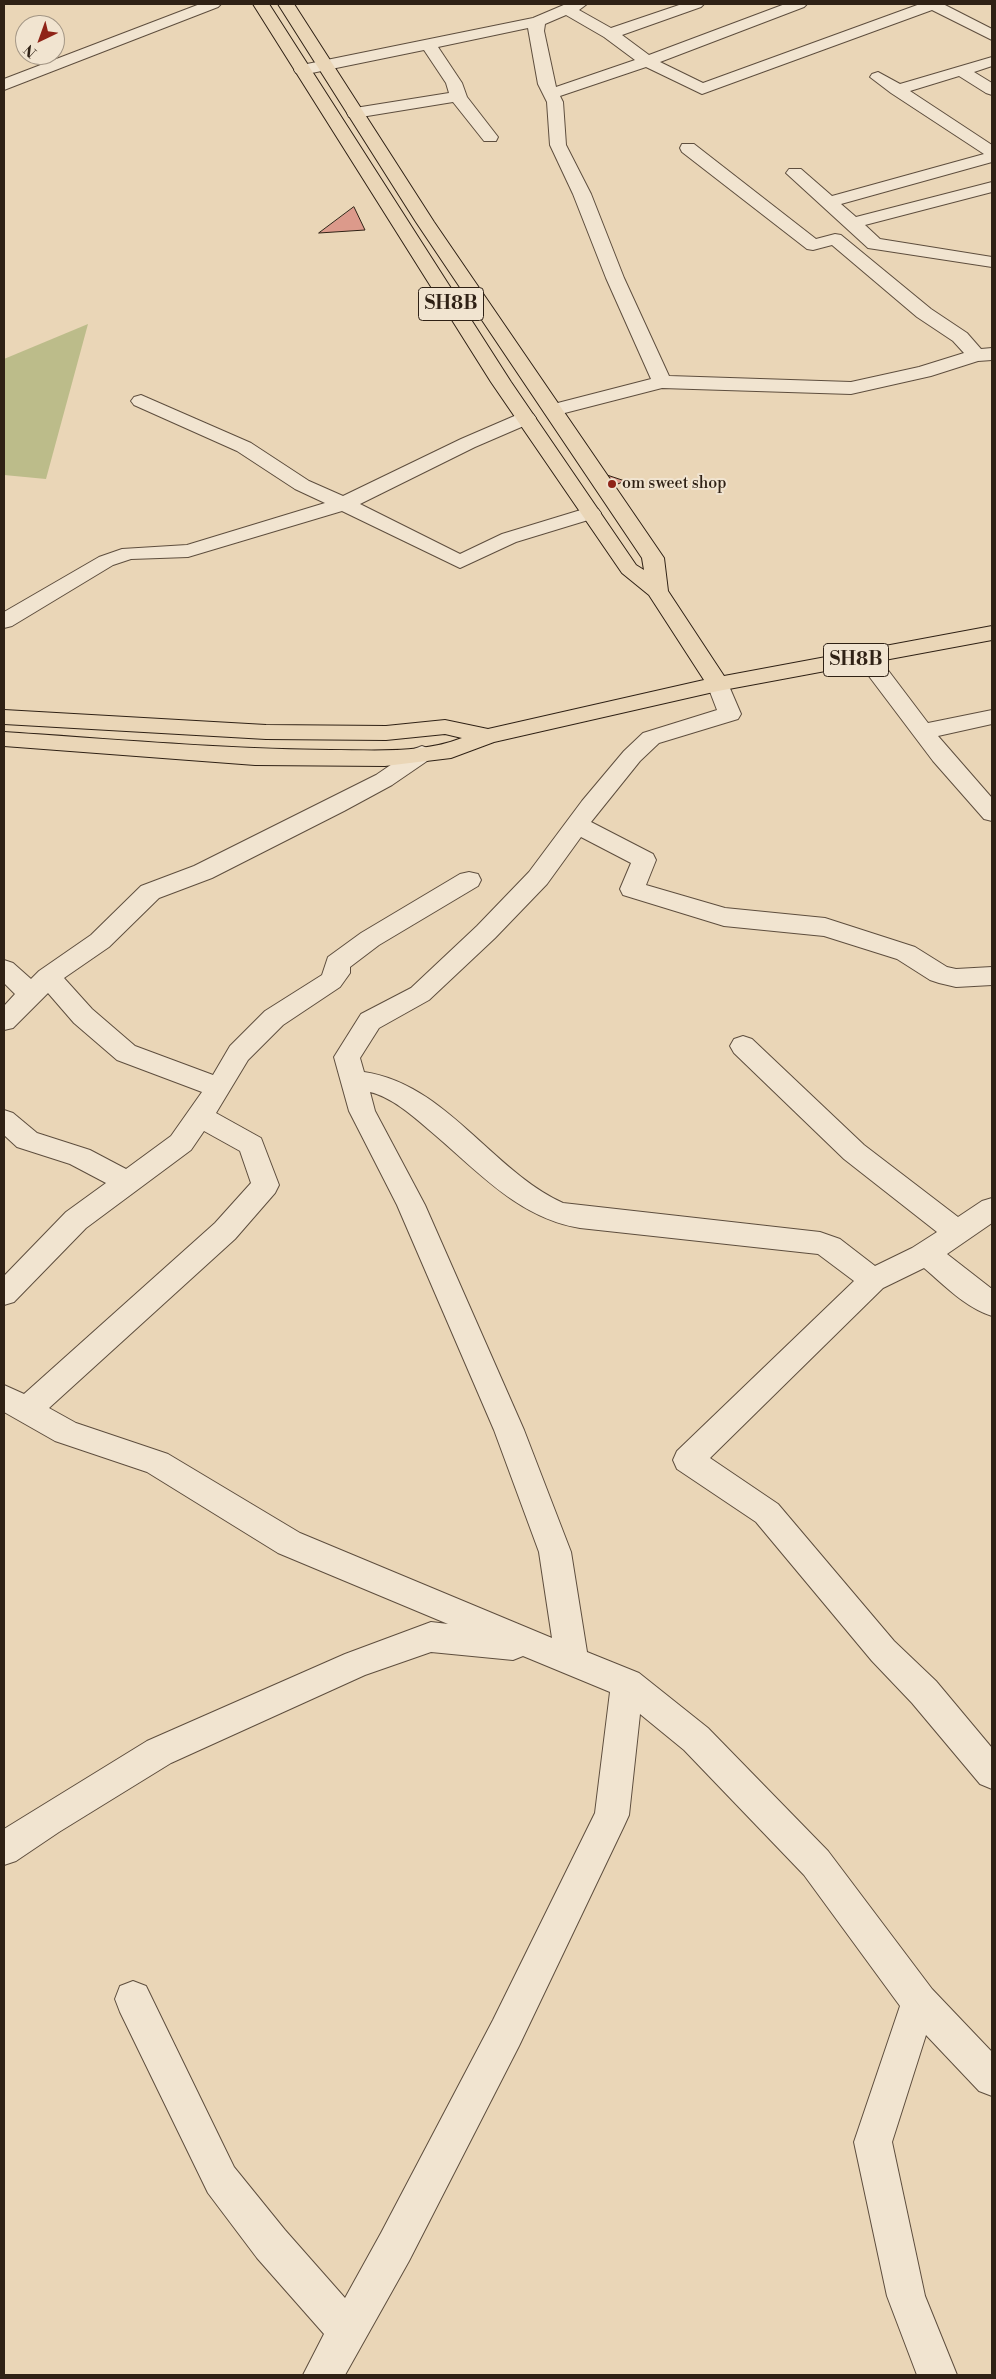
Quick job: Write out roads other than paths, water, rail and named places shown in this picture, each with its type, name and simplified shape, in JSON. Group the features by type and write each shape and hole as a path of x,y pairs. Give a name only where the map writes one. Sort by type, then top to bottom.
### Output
{"main road":[{"name":"SH8B","path":"261,4 526,418 629,569 657,591 718,684 867,658 992,633"},
{"name":"SH8B","path":"286,4 425,222 653,558 657,591"},
{"path":"4,740 255,757 385,758 451,751 488,736 718,684"},
{"path":"4,716 266,732 386,733 445,727 488,736"},
{"path":"60,743 65,721"}],"street":[{"path":"4,85 213,4"},
{"path":"610,34 696,4"},
{"path":"551,94 647,61 799,4"},
{"path":"302,70 536,22 573,6 647,61 702,89 933,4 992,35"},
{"path":"536,22 546,84 555,102 558,145 582,194 615,278 662,382"},
{"path":"428,44 454,83 459,96 490,137"},
{"path":"897,90 991,61"},
{"path":"960,70 992,90"},
{"path":"878,77 992,152"},
{"path":"355,113 459,96"},
{"path":"688,148 813,246 835,239 924,313 984,355"},
{"path":"828,202 992,157"},
{"path":"795,172 874,244 992,262"},
{"path":"853,223 992,186"},
{"path":"553,410 662,382 851,388 924,372 984,355"},
{"path":"141,401 244,447 302,485 460,562 509,538 591,513"},
{"path":"4,621 106,561 129,553 188,551 343,504 468,443 526,418"},
{"path":"867,658 923,732 983,789 992,813"},
{"path":"572,1661 555,1552 509,1430 411,1205 362,1111 347,1057 370,1021 420,994 486,932 538,878 632,756 651,738 730,714 718,684"},
{"path":"923,732 992,717"},
{"path":"4,1021 40,985 100,941 150,892 203,872 336,805 384,780 422,754"},
{"path":"577,825 644,860 632,889 724,917 825,927 906,953 939,974 956,978 992,976"},
{"path":"4,1294 76,1220 181,1143 219,1088 239,1053 274,1018 331,981 337,973 337,963 370,938 469,880"},
{"path":"4,969 40,985 83,1016 126,1053 219,1088"},
{"path":"743,1046 854,1152 957,1232"},
{"path":"353,1080 378,1082 422,1110 454,1134 514,1188 532,1201 553,1211 581,1217 825,1244 873,1280"},
{"path":"200,1116 251,1145 265,1185 225,1231 15,1403 66,1432 156,1463 289,1542 627,1684 696,1739 816,1864 919,2002 992,2078"},
{"path":"4,1120 27,1140 80,1157 127,1182"},
{"path":"992,1209 926,1253 873,1280 688,1460 767,1514 883,1651 924,1692 992,1773"},
{"path":"926,1253 965,1286 992,1304"},
{"path":"4,1849 47,1820 159,1752 356,1664 431,1638 541,1648"},
{"path":"323,2375 395,2247 497,2050 612,1815 627,1684"},
{"path":"133,1999 221,2180 270,2244 348,2331"},
{"path":"919,2002 874,2142 906,2296 937,2375"}],"place":[{"name":"om sweet shop","path":"612,484"}]}
